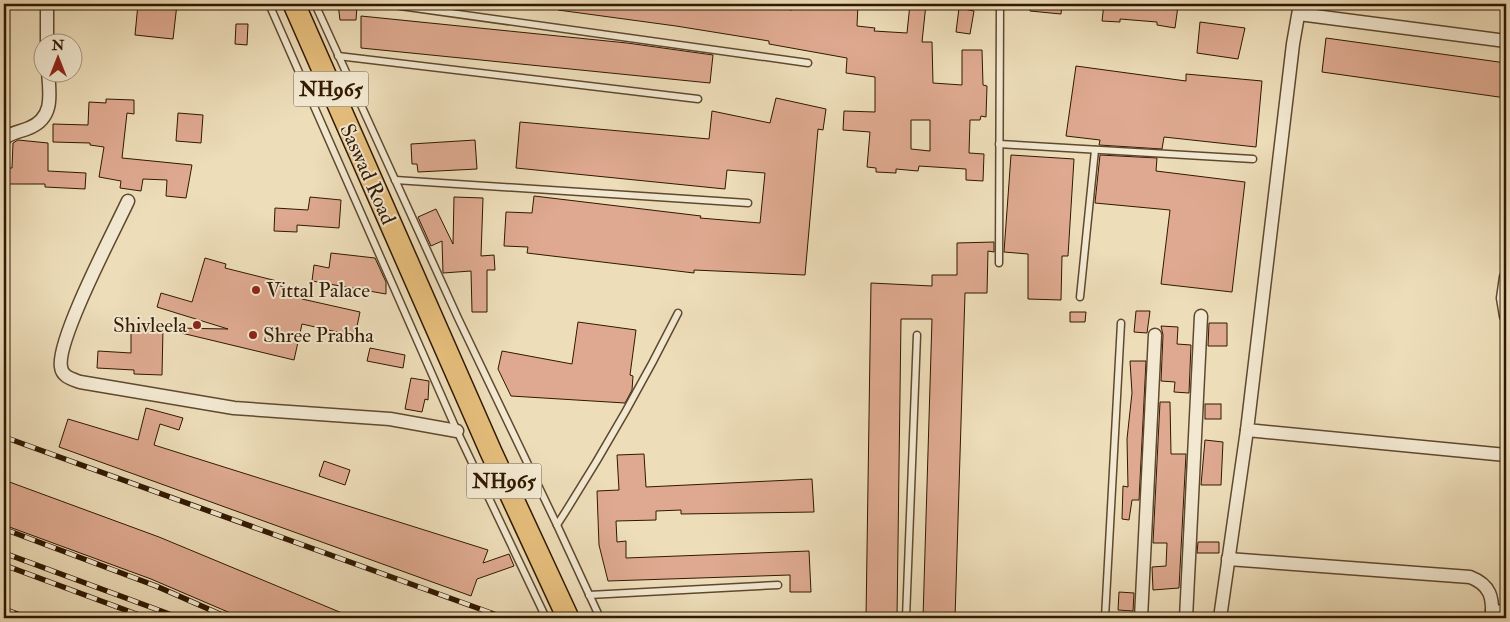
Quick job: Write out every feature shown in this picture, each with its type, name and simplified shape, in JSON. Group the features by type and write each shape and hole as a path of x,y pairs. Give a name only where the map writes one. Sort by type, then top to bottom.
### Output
{"highway":[{"name":"Saswad Road","path":"294,4 443,343 568,618"}],"street":[{"path":"47,4 48,32"},
{"path":"1220,618 1247,430 1299,9 1506,41"},
{"path":"4,139 11,134 41,122 48,112 48,82"},
{"path":"128,201 67,333 60,358 61,369 66,377 80,382 234,408 390,419 457,430"},
{"path":"1506,277 1503,298 1506,316"},
{"path":"1186,618 1201,316"},
{"path":"1141,618 1154,335"},
{"path":"1247,430 1506,455"},
{"path":"1228,559 1470,577 1480,581 1490,591 1492,615 1506,612"}],"lane":[{"path":"269,4 457,430 546,618"},
{"path":"315,4 458,318 600,618"},
{"path":"386,4 808,63"},
{"path":"999,263 1000,4"},
{"path":"338,56 698,99"},
{"path":"999,144 1253,159"},
{"path":"1080,297 1095,150"},
{"path":"395,180 748,203"},
{"path":"557,525 610,442 639,391 678,313"},
{"path":"1105,618 1121,323"},
{"path":"906,618 917,335"},
{"path":"589,594 778,585"}],"building":[{"path":"138,4 177,4 173,39 135,35"},
{"path":"338,4 357,6 356,20 340,20"},
{"path":"558,4 754,4 792,10 793,4 858,4 857,26 875,28 874,31 907,33 910,4 926,4 922,42 932,42 933,83 962,85 962,50 982,50 983,85 987,86 986,117 981,116 980,120 970,120 969,153 984,154 983,181 966,180 966,169 919,166 918,171 896,169 896,173 876,172 876,168 867,167 870,132 843,130 844,111 875,112 875,77 846,73 847,58 769,44 769,41 558,10","holes":["911,120 930,120 930,151 911,149"]},
{"path":"1030,4 1062,4 1061,14 1030,11"},
{"path":"1104,4 1178,6 1175,28 1157,25 1157,22 1120,19 1120,22 1102,21"},
{"path":"959,8 974,11 970,34 956,32"},
{"path":"361,16 627,43 713,55 710,83 361,48"},
{"path":"1200,22 1245,28 1238,59 1197,53"},
{"path":"236,24 248,24 247,45 235,44"},
{"path":"1326,38 1506,63 1506,98 1322,72"},
{"path":"1076,66 1186,81 1186,74 1262,81 1256,147 1164,137 1162,149 1099,145 1100,140 1066,136"},
{"path":"776,98 826,109 823,130 818,129 805,275 694,270 694,273 527,253 528,247 504,246 506,212 532,213 534,196 701,216 700,218 760,223 765,173 727,170 725,189 516,168 520,122 709,139 712,111 770,123"},
{"path":"106,99 134,100 134,114 127,113 122,158 192,165 186,198 166,196 167,180 143,179 141,191 120,188 121,181 99,177 104,147 90,145 90,143 53,142 53,124 88,125 89,102 106,103"},
{"path":"178,113 203,115 201,143 176,141"},
{"path":"18,140 48,143 48,171 86,173 85,189 45,187 45,184 5,184 6,168 12,168 13,143"},
{"path":"475,140 477,169 418,172 417,164 412,164 411,144"},
{"path":"1011,155 1074,159 1068,256 1062,256 1061,300 1028,299 1028,254 1004,252"},
{"path":"1100,155 1157,158 1156,171 1245,182 1232,292 1161,284 1170,210 1095,203"},
{"path":"310,197 341,200 339,228 297,225 297,232 274,231 275,208 308,210"},
{"path":"454,197 483,198 481,256 494,255 495,270 487,270 487,312 472,312 471,271 443,273 442,241 431,246 418,217 436,209 453,244"},
{"path":"994,242 994,252 988,251 987,293 965,293 955,618 923,618 932,319 901,319 897,618 866,618 871,283 932,286 932,275 957,275 957,243"},
{"path":"331,253 375,258 386,282 386,294 312,281 314,265 329,268"},
{"path":"205,258 226,264 225,268 277,281 276,285 304,292 302,299 360,312 355,336 302,324 294,360 173,331 173,328 228,329 157,307 161,293 192,302"},
{"path":"1136,311 1150,311 1147,333 1134,332"},
{"path":"1070,312 1086,312 1085,322 1070,322"},
{"path":"578,322 636,330 630,375 633,376 632,390 625,403 511,396 498,369 502,351 572,364"},
{"path":"1209,323 1227,323 1227,346 1208,346"},
{"path":"1161,326 1178,327 1177,344 1191,345 1189,393 1174,392 1175,382 1161,381 1163,335"},
{"path":"131,328 163,328 162,375 134,374 134,370 97,368 98,351 131,353"},
{"path":"370,348 405,355 403,368 367,361"},
{"path":"1130,361 1146,361 1139,500 1132,500 1129,520 1122,519 1123,486 1128,487 1127,439 1132,393"},
{"path":"411,378 429,381 428,400 425,399 422,412 405,409"},
{"path":"1160,402 1170,402 1171,454 1186,454 1179,588 1153,590 1152,567 1166,566 1167,543 1153,543"},
{"path":"1205,404 1221,404 1221,419 1205,419"},
{"path":"146,408 183,418 179,430 160,424 154,445 488,550 483,563 509,554 514,566 477,579 471,596 59,447 68,419 138,440"},
{"path":"1205,440 1223,442 1221,485 1201,485"},
{"path":"644,454 646,487 812,479 814,512 681,514 681,510 656,511 656,520 616,521 617,542 626,541 626,558 809,551 811,592 790,592 790,575 608,581 599,545 597,491 619,490 617,455"},
{"path":"324,461 350,470 345,485 319,476"},
{"path":"4,480 159,537 354,618 242,618 151,579 4,525"},
{"path":"1198,542 1219,542 1219,553 1197,553"},
{"path":"1119,592 1134,593 1133,611 1118,610"}],"railway":[{"path":"4,437 505,618"},
{"path":"4,529 156,586 229,618"},
{"path":"4,553 180,618"},
{"path":"4,565 147,618"},
{"path":"4,609 28,618"}],"place":[{"name":"Vittal Palace","path":"256,290"},
{"name":"Shivleela","path":"197,325"},
{"name":"Shree Prabha","path":"253,335"}]}
